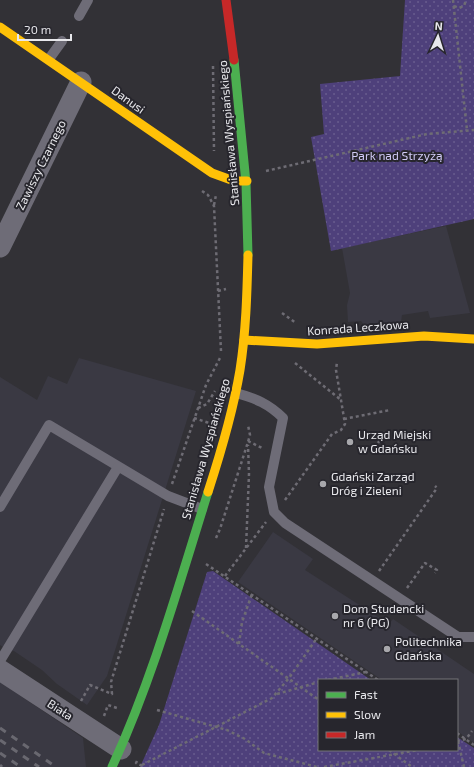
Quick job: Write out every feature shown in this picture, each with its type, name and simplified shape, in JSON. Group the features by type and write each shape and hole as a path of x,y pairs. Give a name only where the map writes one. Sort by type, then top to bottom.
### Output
{"main road":[{"name":"Stanisława Wyspiańskiego","path":"116,758 146,688 202,509 236,393 244,340 249,267 247,181 226,0"},
{"name":"Danusi","path":"0,27 81,82 179,152 212,173 234,180 247,181"},
{"name":"Konrada Leczkowa","path":"244,340 307,344 450,335 474,339"}],"street":[{"name":"Zawiszy Czarnego","path":"0,247 81,82"},
{"name":"Biała","path":"0,670 116,758"}],"lane":[{"path":"79,16 88,0"},
{"path":"49,60 62,41"},
{"path":"236,393 253,397 271,406 283,418 269,487 274,512 285,523 458,637 474,637"},
{"path":"0,507 50,425 168,496 202,509"},
{"path":"0,661 118,467"}],"path":[{"path":"453,0 467,130"},
{"path":"454,6 459,8 464,6 466,0"},
{"path":"78,706 90,685 112,694 111,682 168,496 206,385 221,355 214,206 217,199 216,187 212,173 214,163 213,65"},
{"path":"265,171 427,134 474,130"},
{"path":"218,291 226,290 227,283"},
{"path":"225,576 274,512 284,502 332,434 341,430 346,424 336,370 339,357"},
{"path":"291,360 341,400"},
{"path":"198,408 207,404 216,387"},
{"path":"344,419 390,410"},
{"path":"194,418 212,424"},
{"path":"378,443 386,432"},
{"path":"244,440 275,454"},
{"path":"246,549 249,474 248,442"},
{"path":"372,581 437,488 435,486"},
{"path":"204,563 376,679"},
{"path":"400,599 425,563 437,570 435,573"},
{"path":"239,644 242,622 252,594"},
{"path":"189,609 318,699"},
{"path":"276,694 317,638"},
{"path":"333,679 366,672"},
{"path":"141,765 218,727 276,694 300,686 318,682"},
{"path":"163,712 218,727 245,739 264,753 317,767"},
{"path":"458,741 466,739 472,731"},
{"path":"458,734 474,745"},
{"path":"458,745 464,767"},
{"path":"390,751 412,767"},
{"path":"395,751 396,755"},
{"path":"324,767 414,751"},
{"path":"136,763 145,767"}],"shaded area":[{"path":"446,226 470,313 430,318 428,311 402,315 401,322 365,326 361,321 348,322 347,305 350,293 342,248"},
{"path":"79,358 196,391 107,676 87,705 57,684 42,670 14,651 7,650 0,645 0,377 37,400 48,376 67,384"},
{"name":"Politechnika Gdańska","path":"273,532 313,559 305,570 389,624 393,619 474,674 474,743 458,732 458,679 381,679 238,582"},
{"path":"0,682 83,738 86,767 0,767"}],"green space":[{"name":"Park nad Strzyżą","path":"405,0 474,0 474,219 331,251 311,137 324,134 320,84 400,76"},
{"path":"213,571 370,679 318,679 318,751 458,751 458,738 474,748 474,767 140,767 159,725 207,572"}],"railway":[{"path":"0,728 56,767"},
{"path":"0,740 39,767"},
{"path":"0,753 21,767"}],"traffic: fast":[{"path":"234,60 246,183 248,255"},
{"path":"112,767 127,733 153,665 208,492"}],"traffic: slow":[{"path":"0,27 212,173 234,181 247,181"},
{"path":"208,492 226,432 240,370 245,327 248,255"},
{"path":"244,340 317,344 424,336 474,339"}],"traffic: jam":[{"path":"226,0 234,60"}],"place":[{"name":"Urząd Miejski w Gdańsku","path":"350,442"},
{"name":"Gdański Zarząd Dróg i Zieleni","path":"323,484"},
{"name":"Dom Studencki nr 6 (PG)","path":"335,616"},
{"name":"Politechnika Gdańska","path":"387,649"}]}
